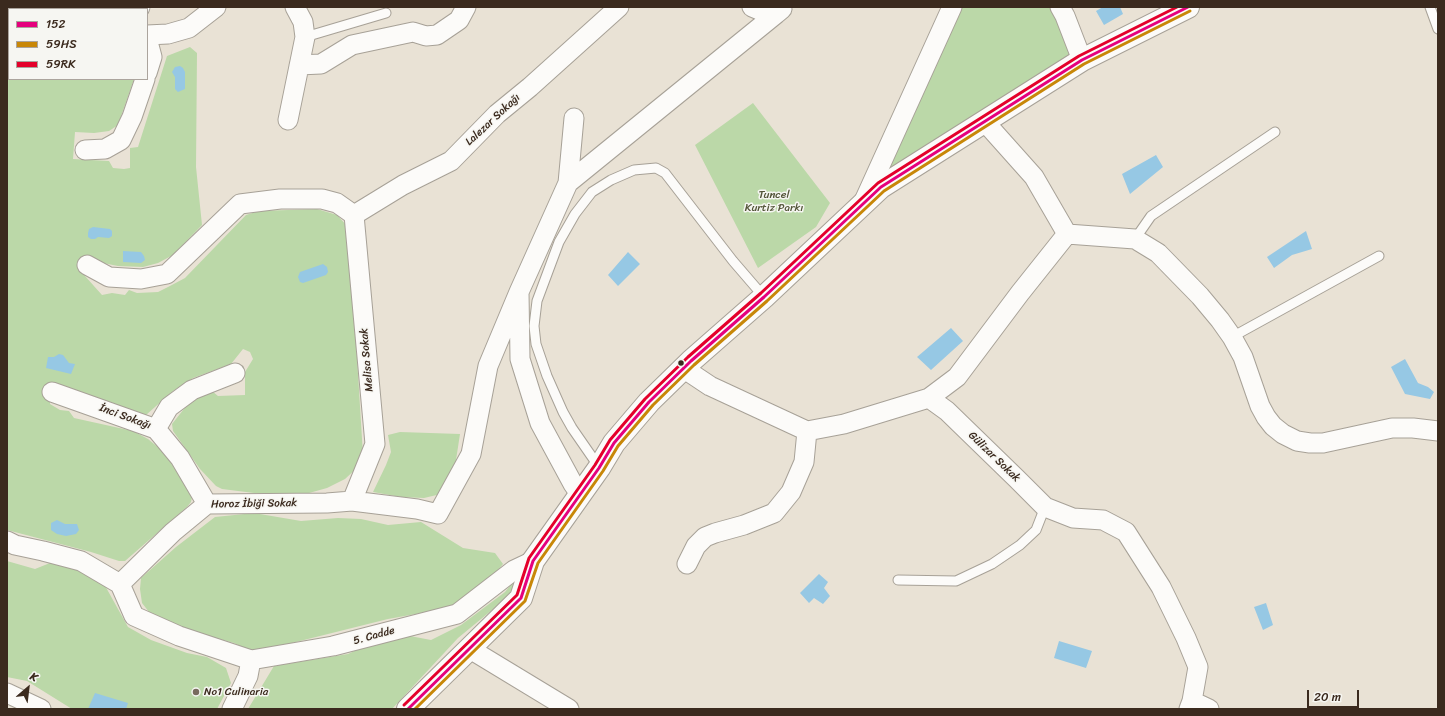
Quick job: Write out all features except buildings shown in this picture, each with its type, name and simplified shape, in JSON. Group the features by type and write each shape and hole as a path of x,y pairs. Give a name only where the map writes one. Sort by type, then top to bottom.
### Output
{"main road":[{"path":"408,709 521,598 532,561 599,468 614,443 649,402 683,368 764,297 863,203 881,187 1082,60 1188,7"}],"street":[{"path":"148,34 168,34 189,28 216,7"},
{"path":"288,120 305,37 303,22 295,7"},
{"path":"299,64 321,64 352,45 360,43 413,32 426,36 437,35 459,20 466,7"},
{"name":"Lalezar Sokağı","path":"354,215 403,185 450,161 497,114 530,87 619,7"},
{"path":"752,7 764,12 781,10"},
{"path":"863,203 952,7"},
{"path":"1060,7 1082,60"},
{"path":"568,183 781,10"},
{"path":"148,42 152,57 148,70"},
{"path":"85,150 105,149 120,140 132,117 145,80"},
{"path":"574,118 568,183 519,292 520,359 540,424 580,494"},
{"path":"984,121 1034,177 1067,234"},
{"path":"87,265 109,277 141,279 167,274 240,204 280,199 322,199 337,203 354,215"},
{"name":"Melisa Sokak","path":"352,500 375,444 354,215"},
{"path":"1067,234 1135,239 1158,253 1200,296 1232,337 1243,358 1260,406 1266,417 1283,434 1297,441 1323,443 1392,428 1413,428 1438,431"},
{"path":"683,368 710,386 807,431 844,424 929,398 957,377 1020,293 1067,234"},
{"name":"Horoz İbiği Sokak","path":"120,584 173,532 207,504 327,503 352,500 417,509 438,514 471,454 488,366 519,292"},
{"path":"156,429 169,407 192,390 235,373"},
{"name":"İnci Sokağı","path":"52,392 156,429 180,458 207,504"},
{"name":"Gülizar Sokak","path":"929,398 947,411 1045,507 1073,518 1103,520 1126,532 1161,587 1186,638 1198,667 1190,705"},
{"path":"687,564 696,546 705,537 744,525 774,513 791,492 804,462 807,431"},
{"path":"7,541 15,545 81,561 120,584 134,616 179,636 250,660 248,676 232,709"},
{"name":"5. Cadde","path":"250,660 333,646 457,614 514,570 532,561"},
{"path":"470,649 569,709"},
{"path":"7,693 41,709"},
{"path":"1190,705 1209,709"}],"lane":[{"path":"1430,7 1438,29"},
{"path":"305,37 386,13"},
{"path":"1135,239 1151,216 1275,132"},
{"path":"599,468 563,412 547,376 536,344 534,326 537,301 559,242 575,214 592,192 611,180 634,170 656,168 665,173 764,297"},
{"path":"1232,337 1379,256"},
{"path":"898,580 956,581 992,564 1020,545 1036,530 1045,507"}],"green space":[{"path":"952,7 1060,7 1082,60 881,187"},
{"path":"7,45 8,80 134,80 118,125 109,131 94,133 75,132 73,159 109,161 113,168 124,169 130,168 130,148 138,147 167,56 190,47 197,53 196,167 202,225 173,255 158,263 143,267 118,266 88,260 85,276 102,295 112,293 125,295 129,290 137,293 158,292 185,278 246,215 259,211 317,209 337,215 349,228 363,455 359,466 345,479 327,488 309,493 254,493 222,489 216,486 200,469 173,431 172,424 195,395 207,387 218,396 245,395 245,372 253,359 250,352 243,349 231,364 193,378 173,391 146,415 50,399 50,404 60,410 69,411 74,418 133,431 148,439 165,453 192,497 191,502 187,507 125,561 119,561 91,552 7,530"},
{"name":"Tuncel Kurtiz Parkı","path":"753,103 830,203 816,227 758,268 695,145"},
{"path":"400,432 460,434 454,473 441,494 424,498 401,497 373,492 391,452 388,435"},
{"path":"254,513 301,521 338,518 361,519 388,525 421,522 463,548 495,553 503,564 481,590 449,608 388,619 276,647 251,651 234,643 187,630 149,612 142,603 140,589 141,578 176,547 215,517"},
{"path":"7,561 35,569 50,563 67,564 103,582 128,627 151,640 187,653 207,657 226,668 231,683 217,709 72,709 27,681 7,677"},
{"path":"517,577 509,596 458,638 392,709 248,709 274,666 348,654 376,641 410,636 431,640 461,625 505,592"}],"water":[{"path":"1103,7 1120,7 1123,14 1104,25 1096,11"},
{"path":"180,66 185,72 185,89 178,92 175,89 175,77 172,72 175,67"},
{"path":"1156,155 1163,167 1130,194 1122,174"},
{"path":"93,227 110,229 112,231 112,236 109,238 98,237 91,239 88,237 88,233 89,229"},
{"path":"1306,231 1312,249 1292,255 1274,268 1267,257"},
{"path":"123,251 141,252 145,260 141,263 123,262"},
{"path":"628,252 640,264 618,286 608,275"},
{"path":"323,264 327,267 328,272 326,275 303,283 300,282 298,277 300,272"},
{"path":"951,328 963,341 931,370 917,357"},
{"path":"59,354 63,355 69,363 75,364 71,374 46,368 48,357 54,357"},
{"path":"1405,359 1418,383 1428,387 1434,392 1430,399 1405,394 1391,367"},
{"path":"57,520 65,524 77,524 79,530 76,534 66,536 57,534 51,530 51,523"},
{"path":"819,574 828,582 824,588 830,596 823,604 814,598 809,603 800,593"},
{"path":"1266,603 1273,625 1263,630 1254,607"},
{"path":"1059,641 1092,651 1086,668 1054,658"},
{"path":"95,693 128,703 126,709 88,709"}],"transit line":[{"name":"59RK","path":"404,705 517,595 529,558 595,465 610,440 645,399 688,357 761,293 878,183 1079,56 1177,7"},
{"name":"152","path":"408,709 521,598 533,561 599,468 614,443 649,402 691,361 764,297 881,187 1082,60 1188,7"},
{"name":"59HS","path":"415,709 525,601 538,563 603,471 618,446 653,405 694,365 767,301 884,191 1084,64 1190,11"}],"place":[{"name":"No1 Culinaria","path":"196,692"}]}
